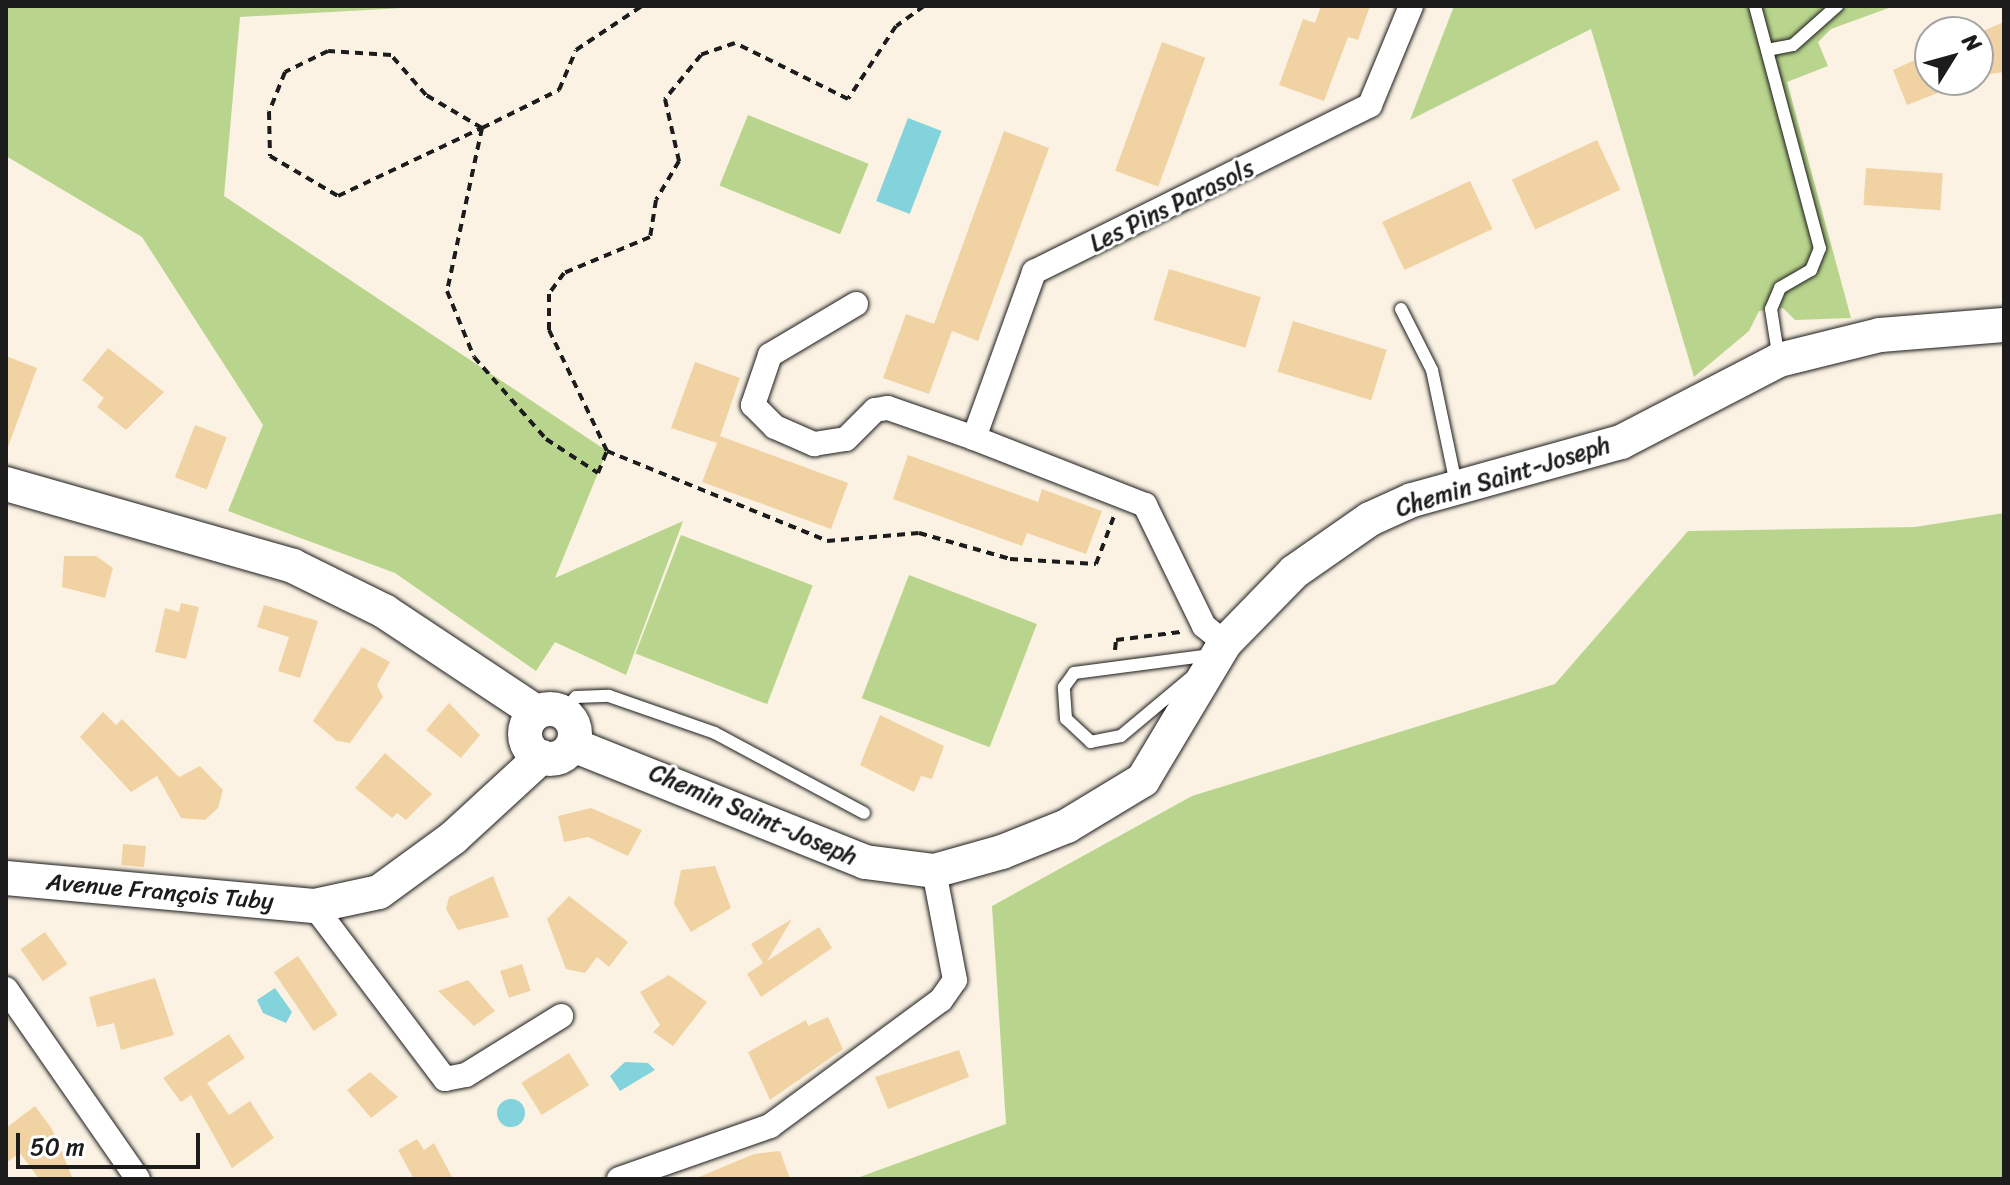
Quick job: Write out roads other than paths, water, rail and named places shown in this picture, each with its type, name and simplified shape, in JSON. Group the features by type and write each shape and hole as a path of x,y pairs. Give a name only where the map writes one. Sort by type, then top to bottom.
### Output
{"main road":[{"name":"Chemin Saint-Joseph","path":"573,745 865,862 934,871 1067,826 1143,780 1222,649 1294,572 1337,539 1412,500 1621,442 1779,360 1880,335 2004,325"},
{"path":"6,484 262,554 384,611 549,712 573,723 573,745 555,759 541,757 524,732 549,712"},
{"name":"Avenue François Tuby","path":"6,878 314,906 379,892 453,838 541,757"}],"street":[{"name":"Les Pins Parasols","path":"974,438 1034,272 1370,105 1411,6"},
{"path":"856,304 770,355 753,405 775,427 814,444 846,439 875,410 888,408 1123,492 1145,505 1204,626 1222,649"},
{"path":"619,1179 770,1126 941,1000 955,980 934,871"},
{"path":"314,906 445,1079 466,1075 561,1016"},
{"path":"6,989 138,1179"}],"lane":[{"path":"1755,6 1820,248 1811,270 1780,288 1771,309 1779,360"},
{"path":"1767,50 1793,45 1837,6"},
{"path":"1401,309 1432,370 1457,488"},
{"path":"6,499 253,563 262,554"},
{"path":"1222,649 1121,736 1091,742 1066,719 1064,687 1074,673 1222,649"},
{"path":"549,712 576,697 609,696 715,733 864,813"}],"water":[{"path":"908,118 942,131 910,214 876,201"},
{"path":"275,988 292,1012 286,1023 263,1013 257,1000"},
{"path":"625,1062 648,1063 655,1070 620,1091 610,1076"},
{"path":"511,1099 521,1103 525,1113 521,1123 511,1127 501,1123 497,1113 501,1103"}]}
